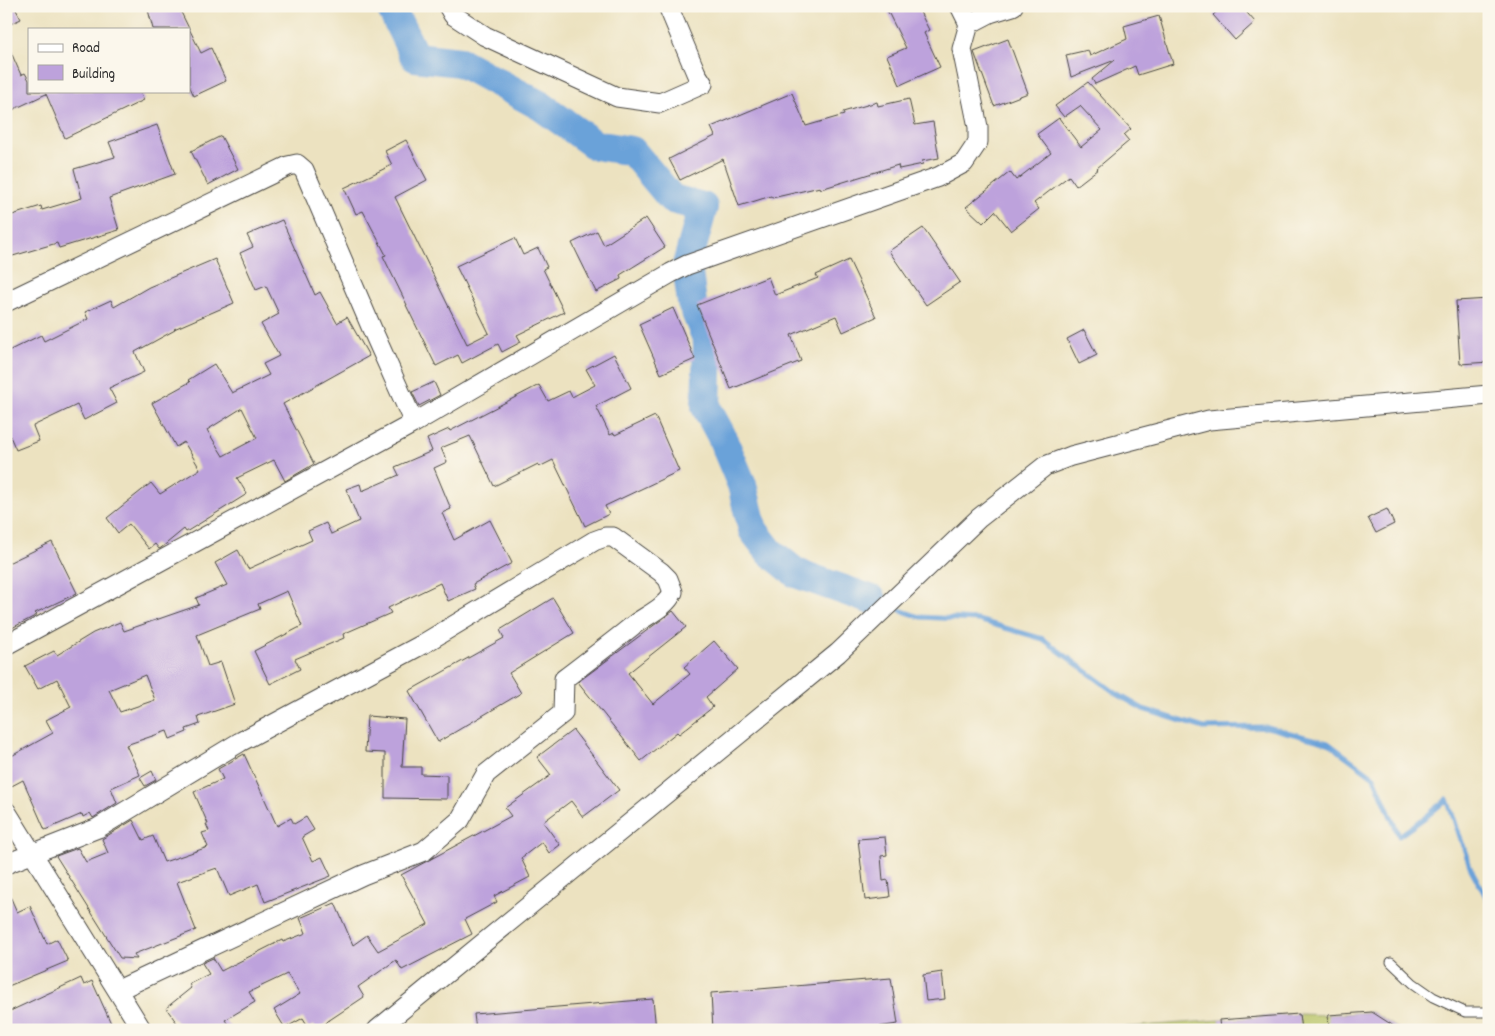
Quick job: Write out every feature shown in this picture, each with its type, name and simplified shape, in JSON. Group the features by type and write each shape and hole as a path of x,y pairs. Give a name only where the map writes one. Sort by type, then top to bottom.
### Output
{"street":[{"path":"448,6 453,15 485,36 617,96 660,103 703,84 696,73 668,6"},
{"path":"6,645 414,423 679,269 938,177 964,163 978,142 978,127 962,49 969,24 960,6"},
{"path":"969,24 990,13 1012,6"},
{"path":"6,302 243,187 288,166 297,164 304,170 414,423"},
{"path":"377,1030 838,653 979,518 1045,466 1071,456 1209,420 1489,395"},
{"path":"6,864 98,828 240,742 423,644 600,539 613,537 668,578 673,592 671,597 662,606 638,622 564,679 563,713 486,774 460,820 424,851 363,875 118,990"},
{"path":"6,811 142,1030"}],"lane":[{"path":"1390,962 1433,998 1464,1012 1489,1012"}],"green space":[{"path":"1372,1012 1400,1030 1091,1030 1299,1014 1328,1015"}],"building":[{"path":"6,6 14,6 21,19 6,26"},
{"path":"147,6 178,6 189,28 153,28"},
{"path":"885,6 917,6 929,30 924,33 940,67 900,85 887,56 906,48"},
{"path":"1223,6 1241,6 1255,22 1235,40 1213,15"},
{"path":"1159,16 1173,64 1138,75 1135,66 1095,84 1092,79 1115,60 1071,77 1066,55 1088,50 1090,56 1127,39 1124,26"},
{"path":"190,31 201,53 211,48 226,81 194,96 190,87"},
{"path":"1008,39 1028,93 994,106 974,52"},
{"path":"6,41 21,75 25,73 28,78 28,92 140,92 144,100 65,138 46,94 6,113"},
{"path":"1088,82 1131,129 1124,135 1129,141 1076,186 1069,176 1034,203 1039,209 1011,231 995,211 983,223 966,207 1010,172 1016,180 1051,153 1037,134 1059,118 1081,147 1102,130 1080,106 1064,117 1055,106"},
{"path":"792,93 806,126 844,115 843,112 877,102 878,106 909,99 915,125 933,122 939,158 922,161 923,164 899,169 898,165 821,189 820,187 772,198 771,196 739,206 723,159 680,180 669,159 715,136 711,127"},
{"path":"157,125 175,174 109,198 119,230 59,248 57,243 6,258 6,217 41,206 42,210 82,198 74,169 115,157 109,142"},
{"path":"221,136 238,169 208,185 191,151"},
{"path":"406,140 427,180 395,197 467,344 489,333 456,266 515,238 523,255 538,248 547,267 543,269 564,312 517,335 521,342 502,352 498,344 462,363 458,355 436,366 383,256 386,255 363,211 356,214 344,188 392,165 385,151"},
{"path":"646,218 665,247 620,275 621,279 596,292 572,243 597,231 604,245"},
{"path":"282,220 315,295 320,292 337,323 347,317 369,356 283,404 314,464 285,481 274,460 237,478 247,494 186,532 184,529 161,548 159,549 155,544 149,549 129,524 118,533 107,518 151,483 160,494 200,469 184,442 176,447 152,403 190,382 188,380 214,364 232,393 269,375 263,364 279,356 261,324 279,314 266,286 256,290 240,253 253,247 247,235","holes":["242,408 257,438 223,456 207,430"]},
{"path":"923,228 960,282 926,305 889,251"},
{"path":"215,259 234,303 174,329 135,352 144,372 109,388 117,403 84,420 77,405 33,426 39,441 16,450 6,427 6,352 41,335 44,341 88,319 85,312 111,300 114,307 149,287"},
{"path":"849,260 876,317 843,332 836,316 791,335 801,361 731,389 697,305 768,277 775,295 818,278 816,275"},
{"path":"1489,299 1489,362 1460,364 1456,301"},
{"path":"673,308 695,359 661,374 639,324"},
{"path":"1084,330 1097,355 1079,364 1067,339"},
{"path":"614,354 631,388 596,406 610,435 614,433 615,435 655,416 679,471 605,506 609,514 585,526 553,460 539,467 538,464 494,486 470,436 441,448 447,462 434,468 451,509 442,513 454,540 490,520 512,563 473,584 475,589 448,601 440,583 388,608 391,613 343,634 344,638 295,659 300,669 270,684 254,651 302,626 287,591 258,604 260,609 197,635 208,666 221,662 235,704 198,717 200,724 186,729 187,732 170,739 167,731 126,745 140,775 111,788 117,803 93,818 90,813 83,817 82,814 45,830 23,780 6,789 6,759 53,733 46,720 71,707 57,679 38,689 25,666 54,651 57,655 93,633 120,622 124,631 199,605 196,598 227,585 215,563 238,550 248,569 312,540 308,531 326,523 331,534 359,521 346,489 360,484 362,491 399,475 395,467 432,451 427,439 449,429 450,431 539,385 548,401 569,391 572,397 595,385 586,369","holes":["145,675 155,700 120,712 109,690"]},
{"path":"434,382 440,395 419,406 412,392"},
{"path":"1387,509 1394,524 1376,533 1368,518"},
{"path":"52,542 77,593 35,613 37,615 6,631 6,564"},
{"path":"553,598 574,633 509,673 521,693 438,742 409,691 504,638 500,630"},
{"path":"673,611 686,627 628,673 653,704 690,674 684,667 714,641 738,669 706,697 713,707 679,734 677,732 641,761 578,682"},
{"path":"367,716 405,719 402,767 421,767 421,774 447,775 447,799 385,798 385,753 365,752"},
{"path":"573,730 619,790 583,817 571,801 543,822 560,845 549,853 542,842 521,858 530,877 494,896 497,902 465,919 472,934 402,970 396,960 358,987 364,997 328,1021 319,1030 313,1025 309,1028 303,1018 285,1028 274,1010 300,994 287,974 249,992 255,1002 225,1020 232,1030 182,1030 166,1008 191,988 189,984 209,974 202,963 213,958 221,971 282,940 283,942 306,933 300,918 335,903 353,945 367,935 378,951 428,924 401,875 511,816 505,808 551,775 537,757"},
{"path":"244,754 277,826 291,818 294,824 306,817 314,830 302,837 313,861 322,857 331,876 265,902 258,884 229,896 217,868 177,882 196,930 134,954 137,959 120,958 56,856 78,848 86,862 108,853 102,839 133,820 143,840 153,836 164,862 208,847 202,833 209,831 206,824 208,824 194,792 223,779 218,769"},
{"path":"152,771 156,780 145,786 140,778"},
{"path":"885,837 887,855 881,856 883,881 888,880 890,897 865,900 858,839"},
{"path":"6,887 17,912 30,906 47,944 57,939 68,961 6,987"},
{"path":"942,972 945,999 926,1001 923,975"},
{"path":"81,978 84,985 92,981 114,1030 6,1030 6,1013"},
{"path":"891,978 898,1024 857,1030 713,1030 711,993"},
{"path":"653,999 656,1030 476,1030 474,1014"},
{"path":"1372,1012 1400,1030 1329,1030 1328,1015"},
{"path":"1299,1014 1301,1030 1220,1030 1219,1020"}],"waterway":[{"path":"390,6 415,57 460,62 541,106 595,145 632,151 672,199 703,207 687,265 692,303 708,341 706,407 721,435 742,485 753,530 770,552 796,573 872,600"},
{"path":"900,610 920,617 978,620 1043,639 1117,694 1143,709 1204,728 1267,727 1328,743 1374,777 1399,836 1447,799 1471,869 1489,902"}]}
